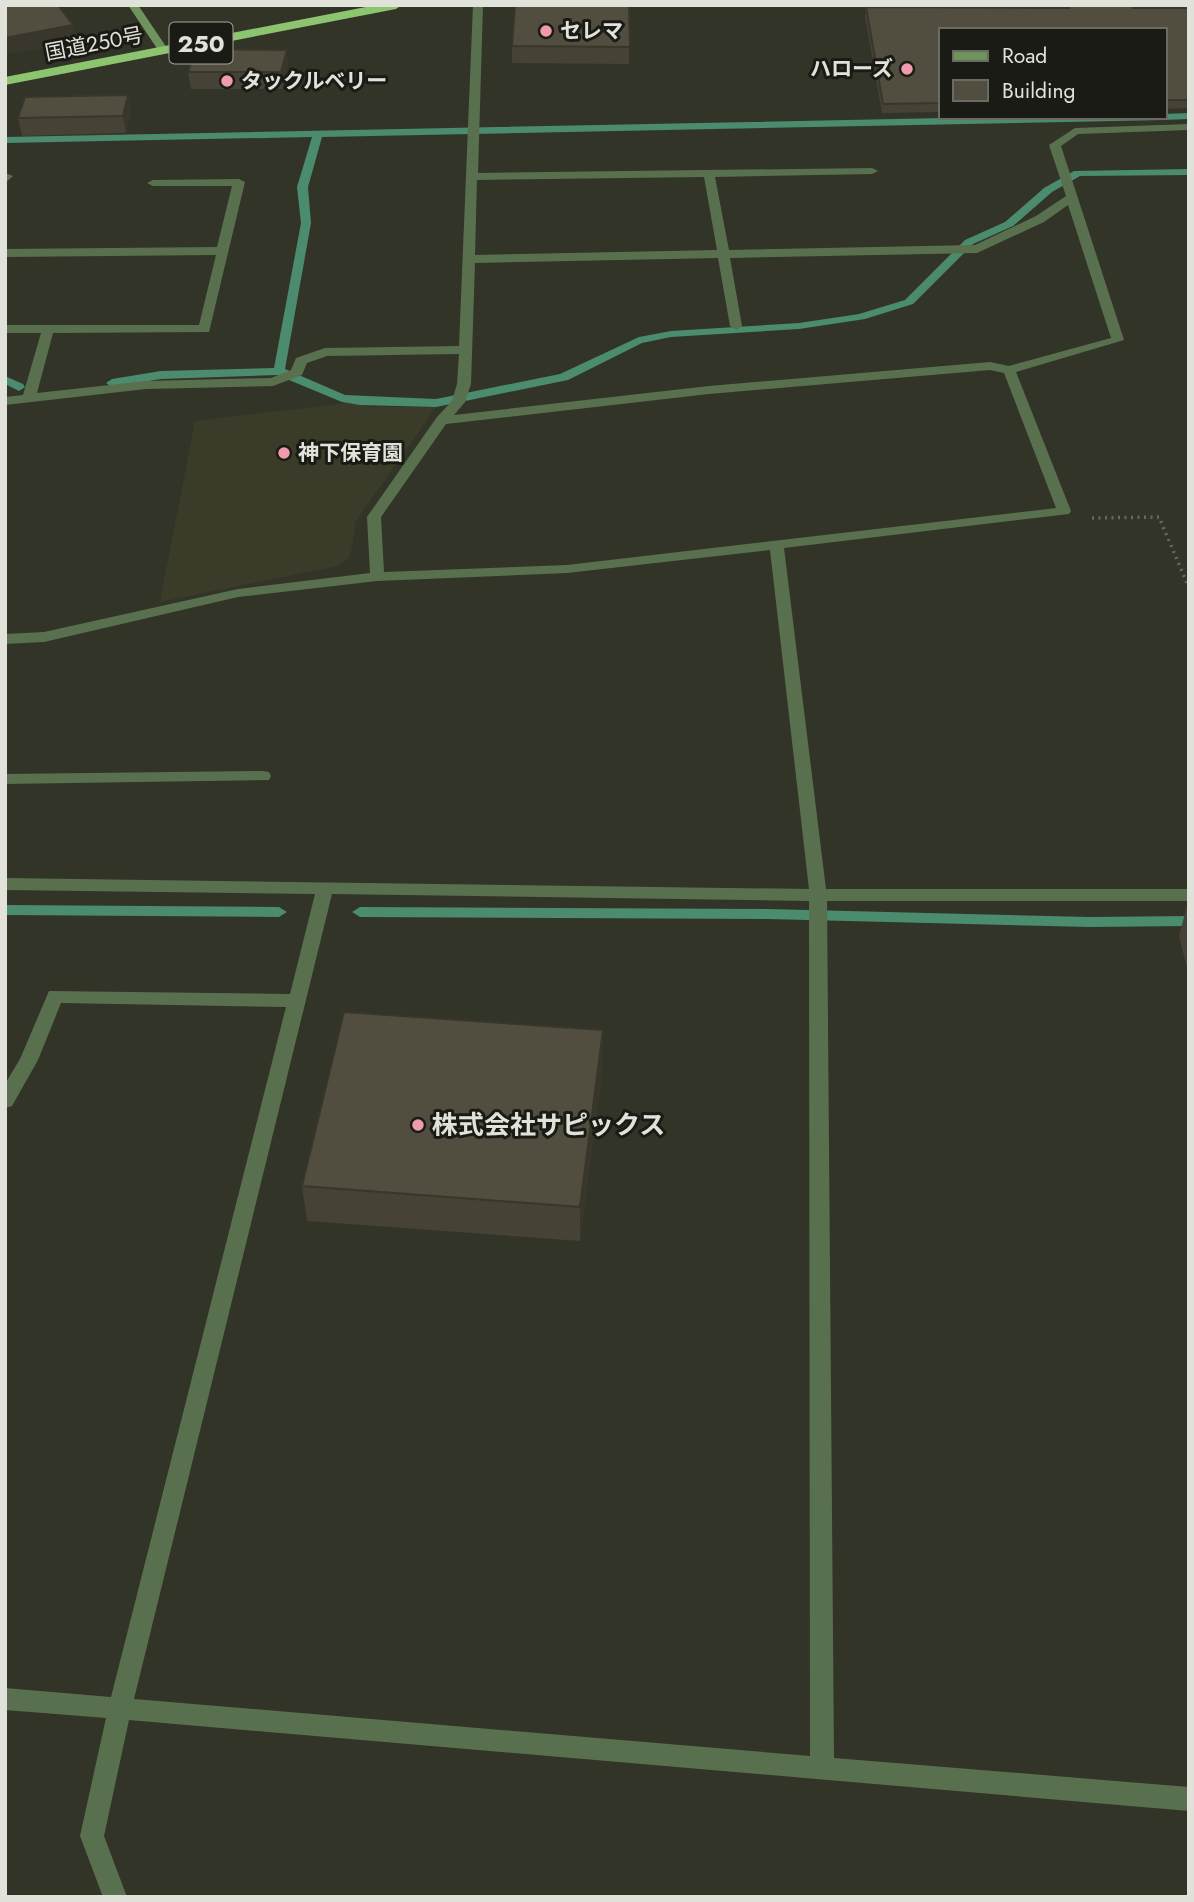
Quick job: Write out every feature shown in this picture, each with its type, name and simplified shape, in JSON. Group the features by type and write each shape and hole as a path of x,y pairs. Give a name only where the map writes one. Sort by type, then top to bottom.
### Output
{"highway":[{"name":"国道250号","path":"5,81 397,5"}],"street":[{"path":"133,5 164,51"},
{"path":"377,577 374,517 460,397 466,349 478,5"},
{"path":"442,420 709,390 990,366 1009,370 1118,340 1055,145 1075,131 1189,127"},
{"path":"473,177 872,171"},
{"path":"709,174 736,326"},
{"path":"5,328 204,329 239,182 152,183"},
{"path":"469,259 977,249 1040,219 1072,197"},
{"path":"5,253 222,251"},
{"path":"29,399 48,329"},
{"path":"5,401 146,386 273,383 292,375 301,361 325,352 466,349"},
{"path":"5,639 44,637 238,593 377,577 567,569 777,547 1065,511 1009,370"},
{"path":"777,547 818,907 822,1770"},
{"path":"5,779 263,776"},
{"path":"5,884 326,888 818,907 1189,895"},
{"path":"115,1897 92,1836 120,1709 326,888"},
{"path":"5,1101 29,1060 55,996 297,1002"},
{"path":"5,1699 1189,1799"}],"path":[{"path":"1065,511 1087,518 1159,517 1189,588"}],"shaded area":[{"path":"347,403 375,407 436,407 356,521 350,557 338,566 160,602 195,421"}],"building":[{"path":"5,5 58,5 73,25 5,38"},
{"path":"515,5 629,5 630,47 512,46"},
{"name":"ハローズ","path":"1068,5 1189,8 1189,100 1166,100 1166,28 939,28 939,103 883,104 866,7 1069,8"},
{"path":"196,49 287,50 281,72 188,72"},
{"path":"128,95 123,116 18,118 25,97"},
{"path":"344,1012 603,1030 580,1207 302,1186"}],"waterway":[{"path":"1166,117 1189,116"},
{"path":"5,140 1056,119"},
{"path":"279,371 306,223 302,187 318,134"},
{"path":"279,371 342,398 436,403 564,377 639,340 671,334 799,326 861,317 909,302 969,242 1009,224 1048,190 1078,173 1189,172"},
{"path":"112,383 161,375 279,371"},
{"path":"5,379 19,387"},
{"path":"5,910 279,912"},
{"path":"360,912 767,914 1090,922 1189,921"}],"place":[{"name":"セレマ","path":"546,31"},
{"name":"ハローズ","path":"907,69"},
{"name":"タックルベリー","path":"227,81"},
{"name":"神下保育園","path":"284,453"},
{"name":"株式会社サピックス","path":"418,1125"}]}
